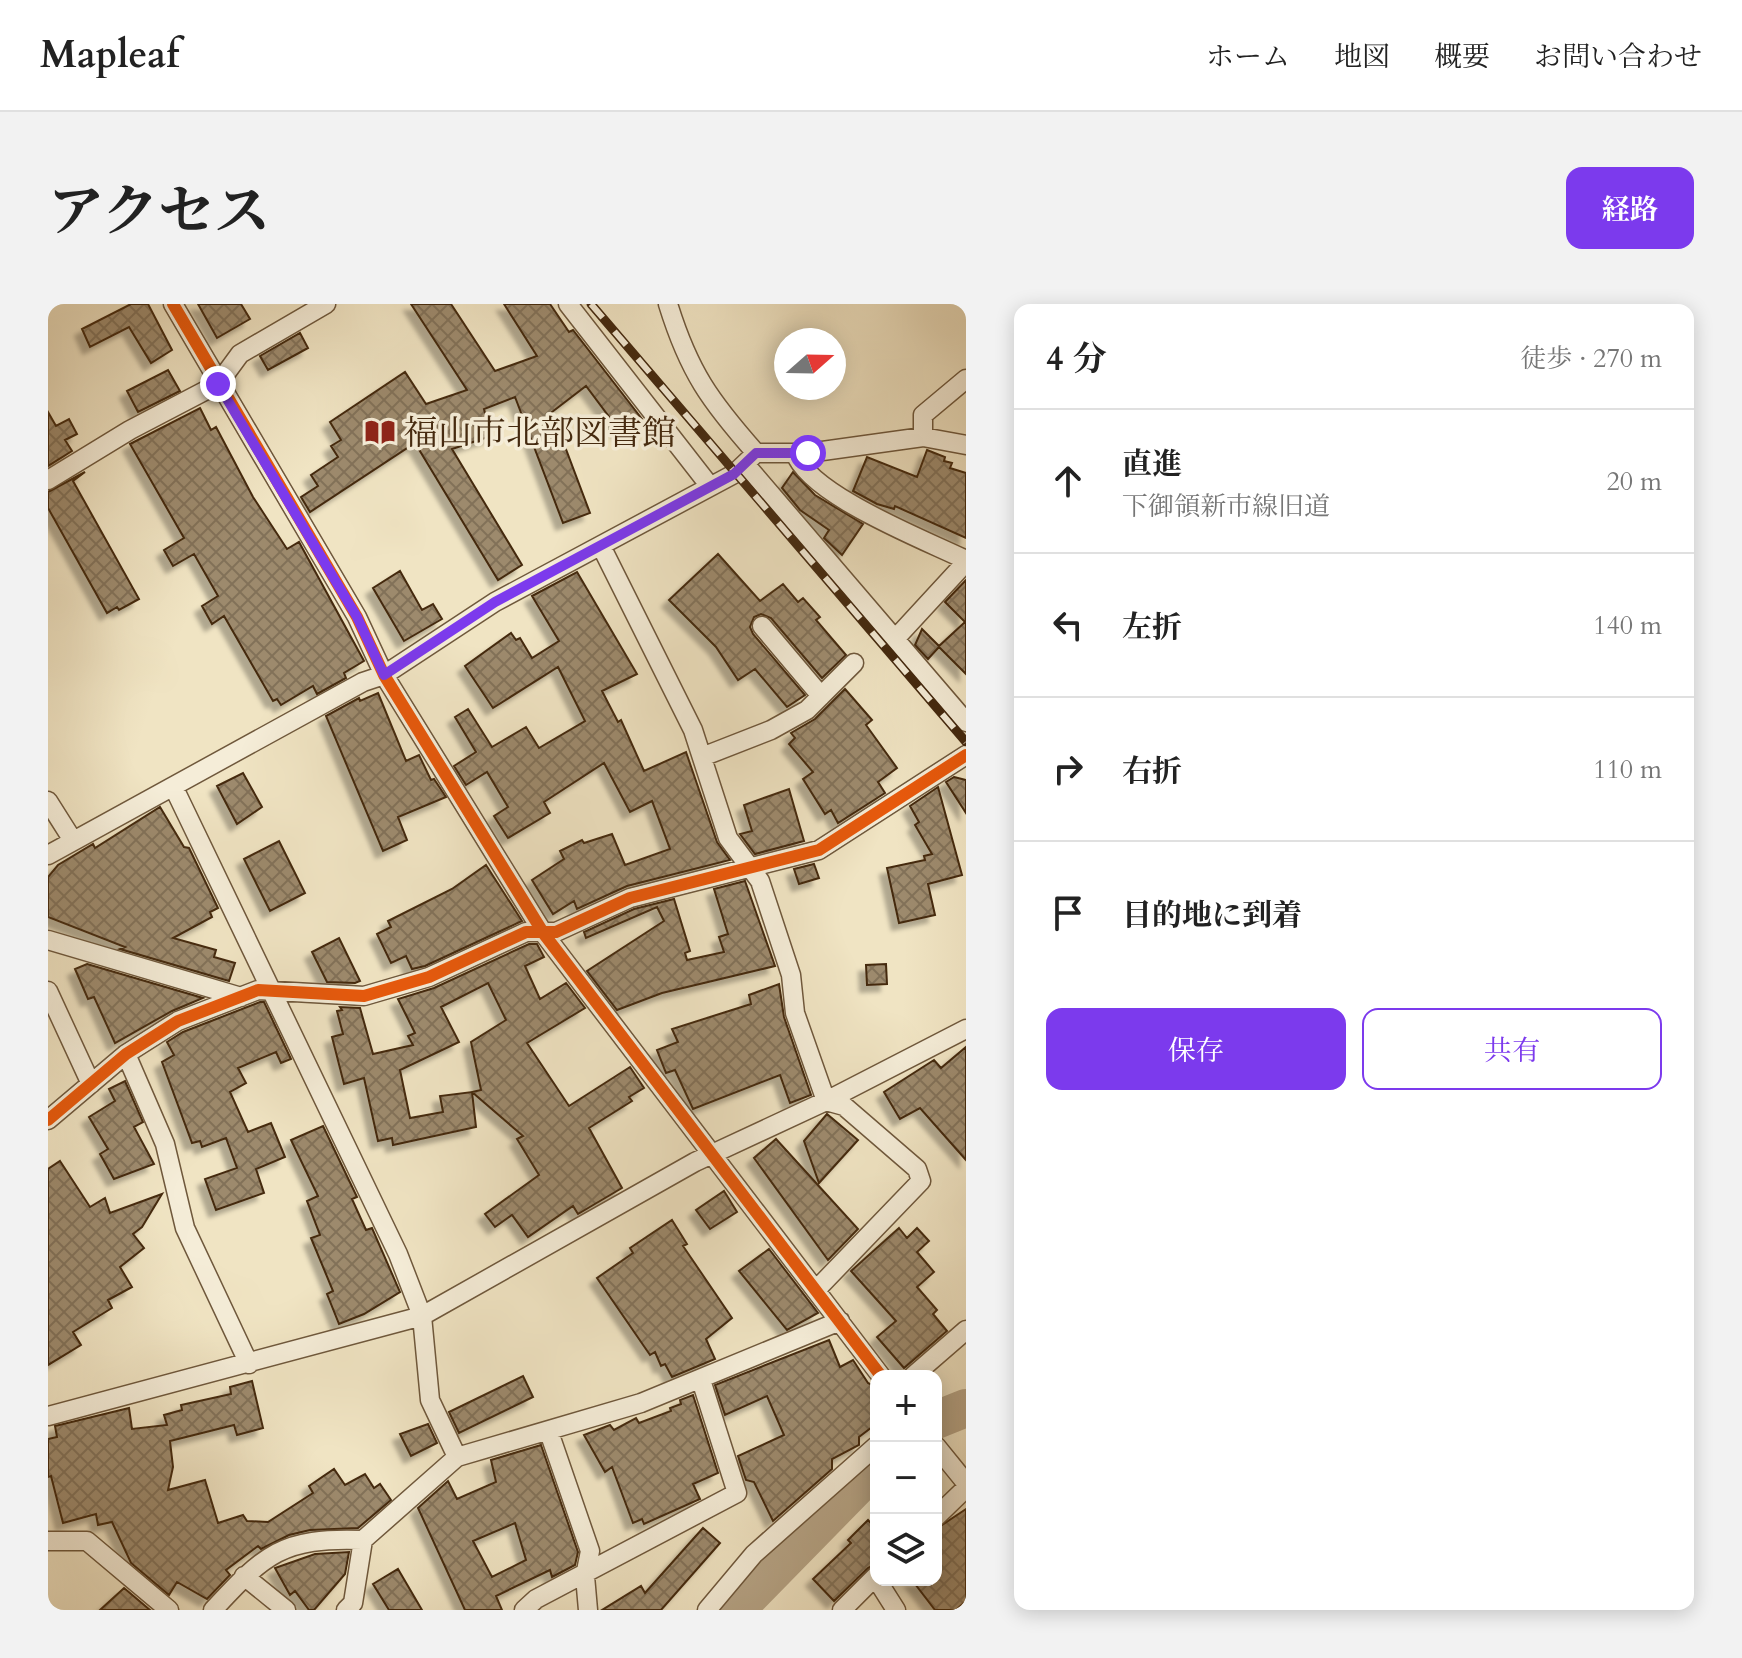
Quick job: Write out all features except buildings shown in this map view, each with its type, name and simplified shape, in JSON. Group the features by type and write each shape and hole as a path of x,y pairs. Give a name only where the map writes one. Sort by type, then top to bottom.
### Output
{"street":[{"path":"173,304 357,617 384,675 544,934 877,1370"},
{"path":"48,480 130,430 218,384 240,354 326,304"},
{"path":"568,304 709,485"},
{"path":"668,304 691,369 750,458 966,722"},
{"path":"923,437 923,415 966,379"},
{"path":"48,855 72,839 174,788 363,682 384,675 495,602 734,474 750,458 923,437 966,445"},
{"path":"795,453 800,468 866,514 966,561 896,638"},
{"path":"601,546 693,730 728,838 760,881 791,975 795,1013 826,1101"},
{"path":"762,626 821,696"},
{"path":"702,757 771,730 807,710 854,663"},
{"path":"48,1120 126,1054 178,1021 258,990 364,996 429,977 526,932 556,932 630,898 819,850 964,762"},
{"path":"174,788 274,990 398,1254 422,1316 430,1400 457,1457"},
{"path":"48,801 72,839"},
{"path":"48,940 241,997"},
{"path":"48,991 91,1084"},
{"path":"48,1416 422,1316 695,1162 826,1101 966,1029"},
{"path":"126,1054 165,1144 185,1228 249,1364"},
{"path":"816,1290 921,1181 917,1169 844,1106 826,1101"},
{"path":"346,1610 353,1603 363,1540 457,1457 549,1432 701,1380 840,1321"},
{"path":"920,1370 966,1330"},
{"path":"524,1610 536,1599 585,1576 737,1493 701,1380"},
{"path":"549,1432 590,1551 585,1576 588,1610"},
{"path":"707,1610 754,1554 870,1451"},
{"path":"939,1514 966,1485 942,1454"},
{"path":"213,1610 264,1558 291,1546 331,1538 363,1540"},
{"path":"48,1541 87,1541 169,1610"},
{"path":"244,1576 286,1610"},
{"path":"842,1610 870,1584"},
{"path":"881,1586 896,1610"}],"waterway":[{"path":"942,1418 966,1408"},
{"path":"736,1610 870,1473"}],"railway":[{"path":"591,304 966,742"}],"cycle path":[{"path":"173,304 357,617 384,675 544,934 876,1370"},
{"path":"48,1120 126,1054 178,1021 258,990 364,996 429,977 526,932 556,932 630,898 819,850 966,755"}],"place":[{"name":"福山市北部図書館","path":"380,432"}],"route":[{"path":"218,384 357,617 384,675 495,602 734,474 756,453 808,453"}]}
